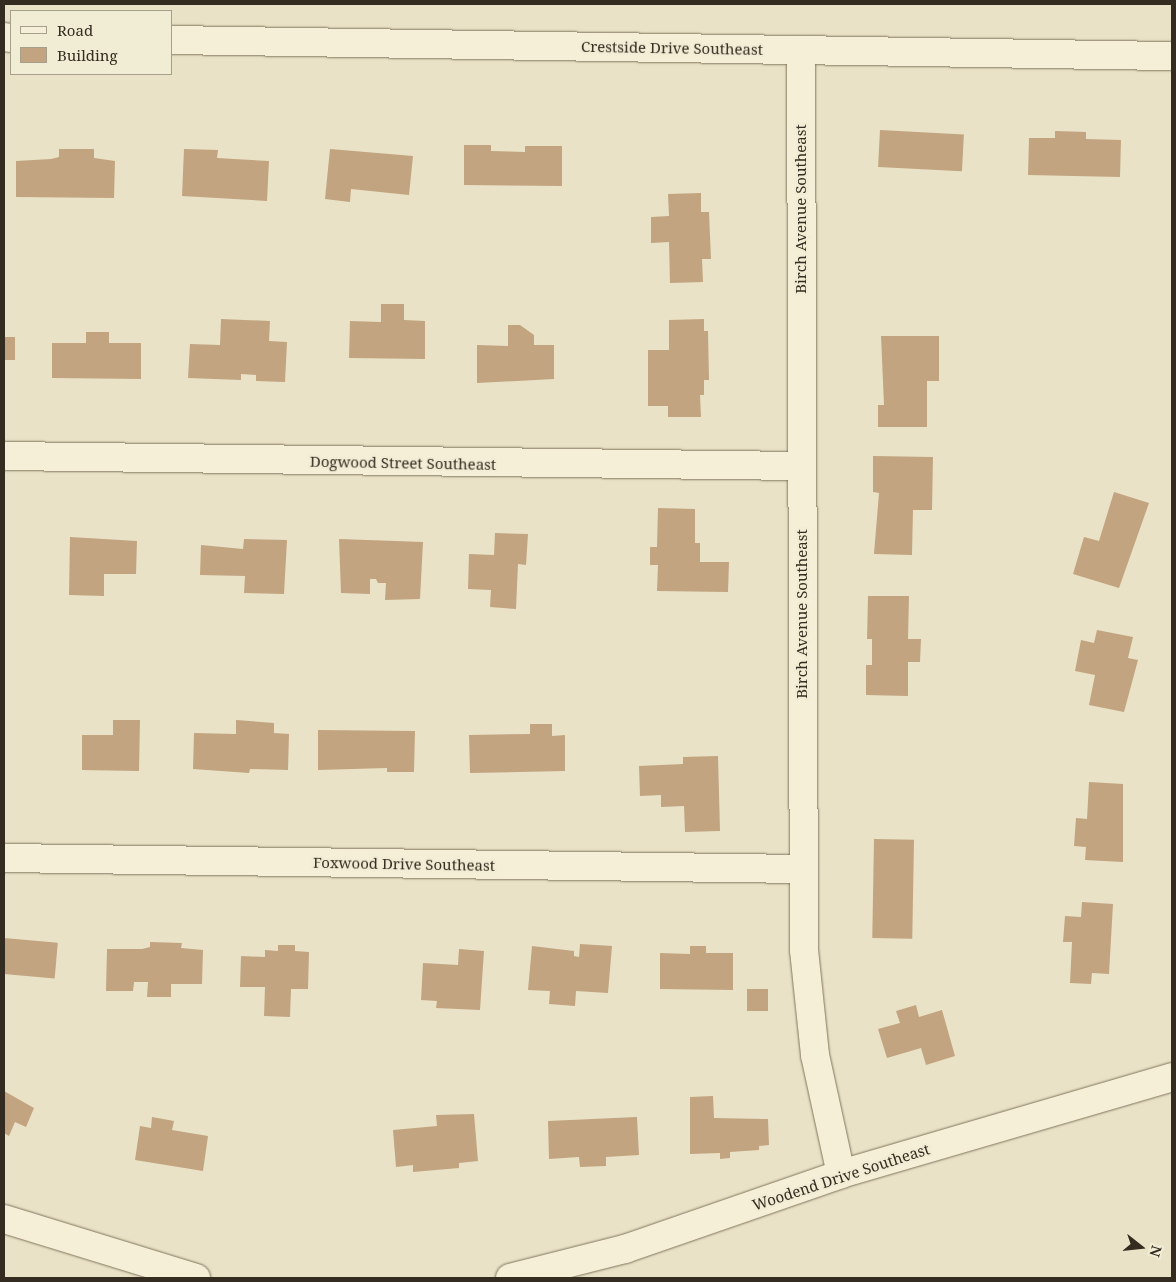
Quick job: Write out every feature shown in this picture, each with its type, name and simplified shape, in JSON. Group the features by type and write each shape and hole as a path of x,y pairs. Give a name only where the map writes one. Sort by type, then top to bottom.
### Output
{"street":[{"name":"Crestside Drive Southeast","path":"172,40 1172,56"},
{"name":"Birch Avenue Southeast","path":"801,50 804,950 815,1055 841,1174"},
{"name":"Dogwood Street Southeast","path":"4,456 802,466"},
{"name":"Foxwood Drive Southeast","path":"4,858 803,869"},
{"name":"Woodend Drive Southeast","path":"510,1278 625,1249 841,1174 1172,1077"},
{"path":"4,1219 196,1278"}],"building":[{"path":"880,130 964,134 962,171 878,167"},
{"path":"1055,131 1086,132 1086,139 1121,140 1120,177 1028,175 1029,138 1055,138"},
{"path":"464,145 491,145 491,151 525,152 525,146 562,146 562,186 464,185"},
{"path":"59,149 94,149 94,158 115,161 114,198 16,197 16,161 59,157"},
{"path":"184,149 218,150 217,158 269,161 267,201 182,196"},
{"path":"330,149 413,156 409,195 351,189 350,202 325,199"},
{"path":"701,193 701,212 709,212 711,259 702,259 703,282 670,283 669,242 651,243 651,217 669,216 668,194"},
{"path":"381,304 404,304 404,320 425,321 425,359 349,358 350,321 381,322"},
{"path":"221,319 270,321 269,341 287,342 285,382 256,381 256,375 241,374 241,380 188,378 190,344 220,345"},
{"path":"704,319 704,331 708,331 709,380 704,380 704,395 700,395 701,417 668,417 668,406 648,406 648,350 669,350 669,320"},
{"path":"508,325 520,325 534,335 534,345 554,345 554,379 477,383 477,345 508,346"},
{"path":"86,332 109,332 109,343 141,343 141,379 52,378 52,343 86,343"},
{"path":"881,336 939,336 939,381 927,381 927,427 878,427 878,405 884,405"},
{"path":"4,337 15,337 15,360 4,360"},
{"path":"873,456 933,457 932,510 913,510 912,555 874,554 879,493 873,492"},
{"path":"1114,492 1149,503 1119,588 1073,574 1084,537 1099,541"},
{"path":"658,508 695,509 695,543 700,543 700,562 729,562 728,592 657,591 658,565 650,565 650,547 657,547"},
{"path":"495,533 528,534 526,565 518,564 516,609 490,607 491,590 468,589 469,554 494,555"},
{"path":"70,537 137,541 136,574 104,574 104,596 69,595"},
{"path":"244,539 287,540 284,594 244,593 245,576 200,575 201,545 243,549"},
{"path":"339,539 423,542 420,599 385,600 386,583 378,583 376,579 370,579 370,594 341,593"},
{"path":"868,596 909,596 908,639 921,639 920,662 908,662 908,696 866,695 866,665 872,665 872,639 867,639"},
{"path":"1097,630 1133,637 1128,658 1138,660 1124,712 1089,705 1095,675 1075,671 1081,640 1094,643"},
{"path":"113,720 140,720 139,771 82,770 82,735 113,735"},
{"path":"236,720 274,723 274,733 289,734 288,770 250,769 249,773 193,769 194,733 236,734"},
{"path":"530,724 552,724 552,736 565,735 565,771 470,773 469,735 530,734"},
{"path":"318,730 415,731 414,772 387,772 387,768 318,770"},
{"path":"718,756 720,831 685,832 684,806 661,807 661,795 640,796 639,766 683,764 683,757"},
{"path":"1089,782 1123,784 1123,862 1085,860 1086,847 1074,846 1076,818 1087,819"},
{"path":"874,839 914,840 912,939 872,938"},
{"path":"1082,902 1113,904 1109,974 1092,973 1091,984 1070,983 1072,942 1063,942 1065,916 1081,917"},
{"path":"4,938 58,943 55,979 4,974"},
{"path":"150,942 182,943 181,948 203,950 202,984 171,984 171,997 147,997 148,982 134,982 133,991 106,991 107,949 142,949 150,947"},
{"path":"580,944 612,946 608,993 576,991 575,1006 549,1004 550,991 528,990 532,946 574,951 574,956 579,957"},
{"path":"278,945 295,945 295,951 309,952 308,989 291,989 290,1017 264,1016 265,987 240,987 241,956 265,957 265,950 278,951"},
{"path":"690,946 706,946 706,953 733,953 733,990 660,989 660,953 690,954"},
{"path":"459,949 484,951 480,1010 436,1008 437,1001 421,1000 423,963 458,965"},
{"path":"747,989 768,989 768,1011 747,1011"},
{"path":"916,1005 919,1017 942,1010 955,1056 926,1065 921,1048 887,1058 878,1029 900,1023 896,1011"},
{"path":"4,1091 34,1108 26,1127 15,1122 9,1136 4,1133"},
{"path":"713,1096 714,1118 768,1119 769,1145 759,1146 759,1150 730,1152 730,1158 720,1159 720,1153 690,1154 690,1097"},
{"path":"474,1114 478,1161 459,1163 459,1168 413,1172 413,1165 396,1167 393,1130 437,1126 436,1115"},
{"path":"152,1117 174,1121 172,1130 208,1136 203,1171 135,1160 140,1126 151,1128"},
{"path":"637,1117 639,1155 606,1157 606,1166 580,1167 579,1157 549,1159 548,1121"}]}
